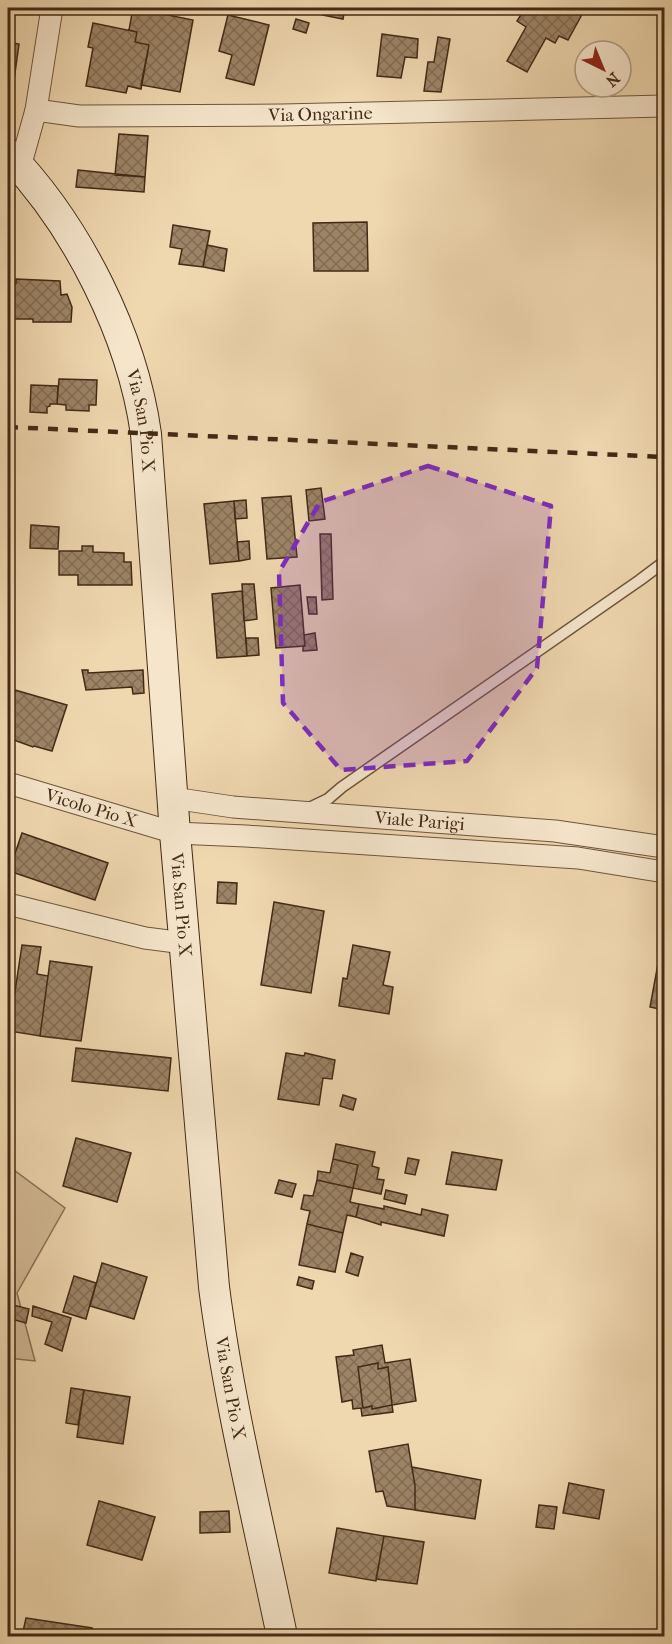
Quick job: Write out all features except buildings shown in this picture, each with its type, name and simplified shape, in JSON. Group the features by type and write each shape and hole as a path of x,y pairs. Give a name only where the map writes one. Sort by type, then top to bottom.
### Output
{"street":[{"path":"14,161 36,110 52,8"},
{"name":"Via Ongarine","path":"36,110 79,116 270,115 664,106"},
{"name":"Via San Pio X","path":"14,161 39,191 80,254 112,314 141,399 146,434 175,834 207,1220 221,1344 282,1636"},
{"name":"Vicolo Pio X","path":"8,783 175,834"},
{"name":"Viale Parigi","path":"173,798 233,807 555,831 664,847"},
{"name":"Viale Parigi","path":"175,834 269,837 567,857 664,872"},
{"path":"8,904 145,938 184,943"}],"lane":[{"path":"301,812 328,799 664,562"}],"highlighted area":[{"path":"428,466 551,506 537,668 467,761 341,770 283,703 279,572 320,502"}],"shaded area":[{"path":"8,1154 10,1167 65,1208 17,1293 35,1361 8,1358"}],"railway":[{"path":"8,427 664,457"}]}
